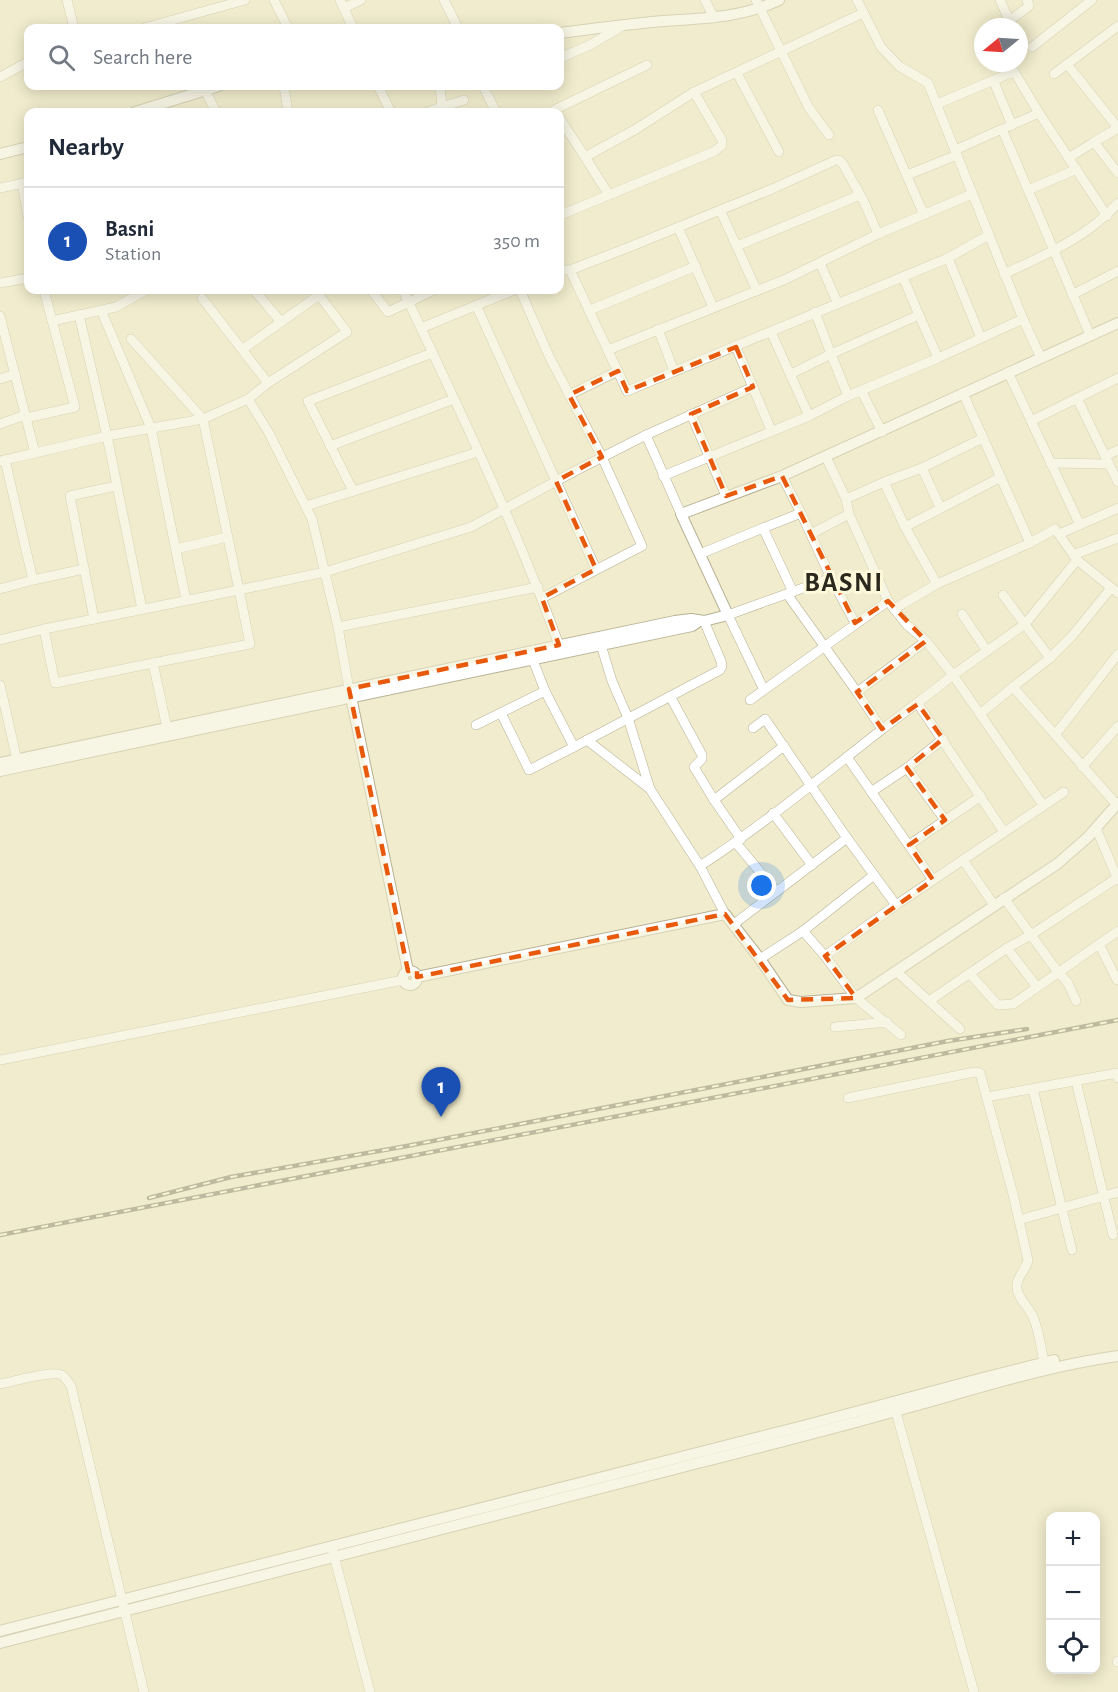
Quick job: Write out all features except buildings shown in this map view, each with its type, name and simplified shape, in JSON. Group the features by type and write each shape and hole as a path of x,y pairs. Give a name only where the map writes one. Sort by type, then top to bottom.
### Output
{"street":[{"path":"67,0 73,24"},
{"path":"179,24 245,0"},
{"path":"274,0 286,24"},
{"path":"351,24 342,4 361,0"},
{"path":"447,0 456,24"},
{"path":"705,0 714,18"},
{"path":"564,32 731,16 758,4 779,0"},
{"path":"857,0 881,47 899,66 928,83 1004,274 1041,358"},
{"path":"1000,0 1008,18"},
{"path":"1032,47 1092,0"},
{"path":"1016,18 1031,2"},
{"path":"758,4 810,108 829,135"},
{"path":"585,157 636,129 694,92 863,13"},
{"path":"564,56 590,45 624,25"},
{"path":"1054,74 1118,26"},
{"path":"0,77 24,64"},
{"path":"1067,64 1118,128 1070,157"},
{"path":"564,108 647,65"},
{"path":"737,72 779,152"},
{"path":"937,104 994,82 1006,72"},
{"path":"1015,72 1039,113 1107,216"},
{"path":"994,82 1012,125"},
{"path":"146,108 197,90"},
{"path":"201,90 213,108"},
{"path":"285,90 287,108"},
{"path":"380,90 389,108"},
{"path":"440,90 442,107 464,100"},
{"path":"488,90 495,108"},
{"path":"564,212 715,151 722,145 722,140 694,92"},
{"path":"879,110 924,215"},
{"path":"907,175 1039,113"},
{"path":"564,127 609,195"},
{"path":"1002,129 1090,335"},
{"path":"1094,142 1118,173"},
{"path":"0,154 24,148"},
{"path":"564,270 570,270 678,228 836,160 843,164 878,234"},
{"path":"1028,190 1077,169"},
{"path":"0,188 24,183"},
{"path":"608,350 758,291 878,234 972,194"},
{"path":"737,246 860,195"},
{"path":"1004,274 1054,250 1094,226 1118,203"},
{"path":"720,210 758,291"},
{"path":"678,228 713,307"},
{"path":"570,270 627,391 948,258 989,235"},
{"path":"948,258 981,338"},
{"path":"820,263 838,304"},
{"path":"590,310 696,266"},
{"path":"1072,295 1118,270"},
{"path":"903,277 938,358"},
{"path":"0,283 24,279"},
{"path":"0,424 75,407 45,294"},
{"path":"52,321 116,307 139,294"},
{"path":"257,294 281,322"},
{"path":"243,350 315,294"},
{"path":"33,580 3,460 107,436 203,419 248,399 268,383 347,332 318,294"},
{"path":"375,294 388,312 426,294"},
{"path":"405,294 505,510 538,587 559,645"},
{"path":"421,328 504,294"},
{"path":"522,294 642,546 542,598"},
{"path":"202,298 268,383"},
{"path":"477,305 596,569"},
{"path":"101,310 150,428 186,600"},
{"path":"815,312 848,396"},
{"path":"80,315 142,609"},
{"path":"791,374 919,315"},
{"path":"0,316 3,343 15,374 35,453"},
{"path":"663,476 709,455 809,416 848,396 862,392 1023,319"},
{"path":"681,514 826,457 1118,323"},
{"path":"658,329 674,371"},
{"path":"771,332 809,416"},
{"path":"44,629 56,683 250,644 203,419 131,339"},
{"path":"736,347 771,430"},
{"path":"353,491 308,401 432,353"},
{"path":"569,395 618,371"},
{"path":"1008,372 1080,525"},
{"path":"0,379 15,374"},
{"path":"1031,421 1118,378"},
{"path":"0,640 325,572 471,527 645,435 753,387"},
{"path":"862,392 882,432"},
{"path":"963,393 1030,543"},
{"path":"1077,398 1118,482"},
{"path":"248,399 312,519 338,627 410,976"},
{"path":"330,446 454,399"},
{"path":"691,414 726,496"},
{"path":"645,435 764,688"},
{"path":"846,499 922,468 983,438"},
{"path":"1050,463 1107,460 1118,450"},
{"path":"306,506 478,452"},
{"path":"826,457 846,499 849,514 891,605 907,625 926,641 953,675 1043,805"},
{"path":"922,468 940,507"},
{"path":"782,476 855,623"},
{"path":"904,527 1001,477"},
{"path":"884,483 904,527 937,584"},
{"path":"94,619 70,496 116,486"},
{"path":"1059,534 1118,508"},
{"path":"700,554 801,513"},
{"path":"811,534 849,514"},
{"path":"763,528 790,593 824,647 882,729"},
{"path":"750,700 855,623 1030,543 1055,529 1075,558 1115,590 1050,658 980,714"},
{"path":"176,549 227,537"},
{"path":"700,866 738,841 953,675 1025,624 1075,558 1118,538"},
{"path":"0,589 84,569"},
{"path":"0,771 195,726 692,626 831,578"},
{"path":"338,627 538,587"},
{"path":"1004,595 1050,658"},
{"path":"962,614 987,651"},
{"path":"350,694 559,645 691,618 702,621"},
{"path":"501,713 529,770 720,670 722,666 702,621"},
{"path":"857,692 926,641"},
{"path":"601,645 612,681 628,718 650,789 700,866 725,914 788,1000 801,1002 856,998 1057,864 1096,828 1117,804 1082,768 1013,687"},
{"path":"1055,735 1118,654"},
{"path":"532,660 574,747"},
{"path":"153,663 167,728"},
{"path":"0,690 17,760"},
{"path":"476,725 545,691"},
{"path":"670,696 702,755 702,759 694,767 738,841 776,891"},
{"path":"918,704 1004,832"},
{"path":"753,728 765,719 896,905"},
{"path":"0,763 167,728 195,726"},
{"path":"1082,768 1118,726"},
{"path":"871,792 908,768 943,739"},
{"path":"587,740 650,789"},
{"path":"714,800 784,746"},
{"path":"847,757 933,880"},
{"path":"908,768 945,820"},
{"path":"825,956 896,905 1064,792"},
{"path":"909,845 981,796"},
{"path":"773,813 812,865"},
{"path":"929,1001 1007,948 1118,879 1096,828"},
{"path":"734,924 847,838"},
{"path":"963,860 993,905"},
{"path":"760,959 803,931 874,875"},
{"path":"1004,898 1068,983 1077,1001"},
{"path":"0,1060 725,914"},
{"path":"803,931 856,998 901,1035"},
{"path":"970,974 998,1005 1013,1004 1118,932"},
{"path":"1100,944 1117,980"},
{"path":"1007,948 1037,987"},
{"path":"896,971 960,1029"},
{"path":"835,1028 887,1022"},
{"path":"848,1098 974,1072 980,1073 1028,1260 1027,1268 1017,1282 1016,1288 1033,1315 1040,1336 1044,1366"},
{"path":"987,1097 1117,1073 1118,1078"},
{"path":"1076,1081 1113,1235"},
{"path":"1033,1089 1072,1250"},
{"path":"1019,1220 1118,1192"},
{"path":"0,1631 124,1605 333,1553 1118,1348"},
{"path":"1044,1366 1118,1356"},
{"path":"0,1384 59,1374 66,1378 71,1386 144,1692"},
{"path":"894,1407 974,1692"},
{"path":"333,1553 370,1692"},
{"path":"0,1643 124,1605"}],"highlighted area":[{"path":"736,347 753,387 691,414 726,496 782,476 855,623 888,601 926,641 857,692 882,729 918,704 943,739 907,768 945,820 909,845 933,880 825,956 856,998 788,1000 725,914 417,977 417,970 408,971 349,689 559,645 542,598 596,569 556,481 602,457 569,395 618,371 627,391"}],"railway":[{"path":"0,1235 1118,1020"},
{"path":"149,1198 231,1177 407,1146 948,1041 1027,1029"}],"place":[{"name":"Basni","path":"441,1117"}],"district":[{"name":"BASNI","path":"844,582"}]}
